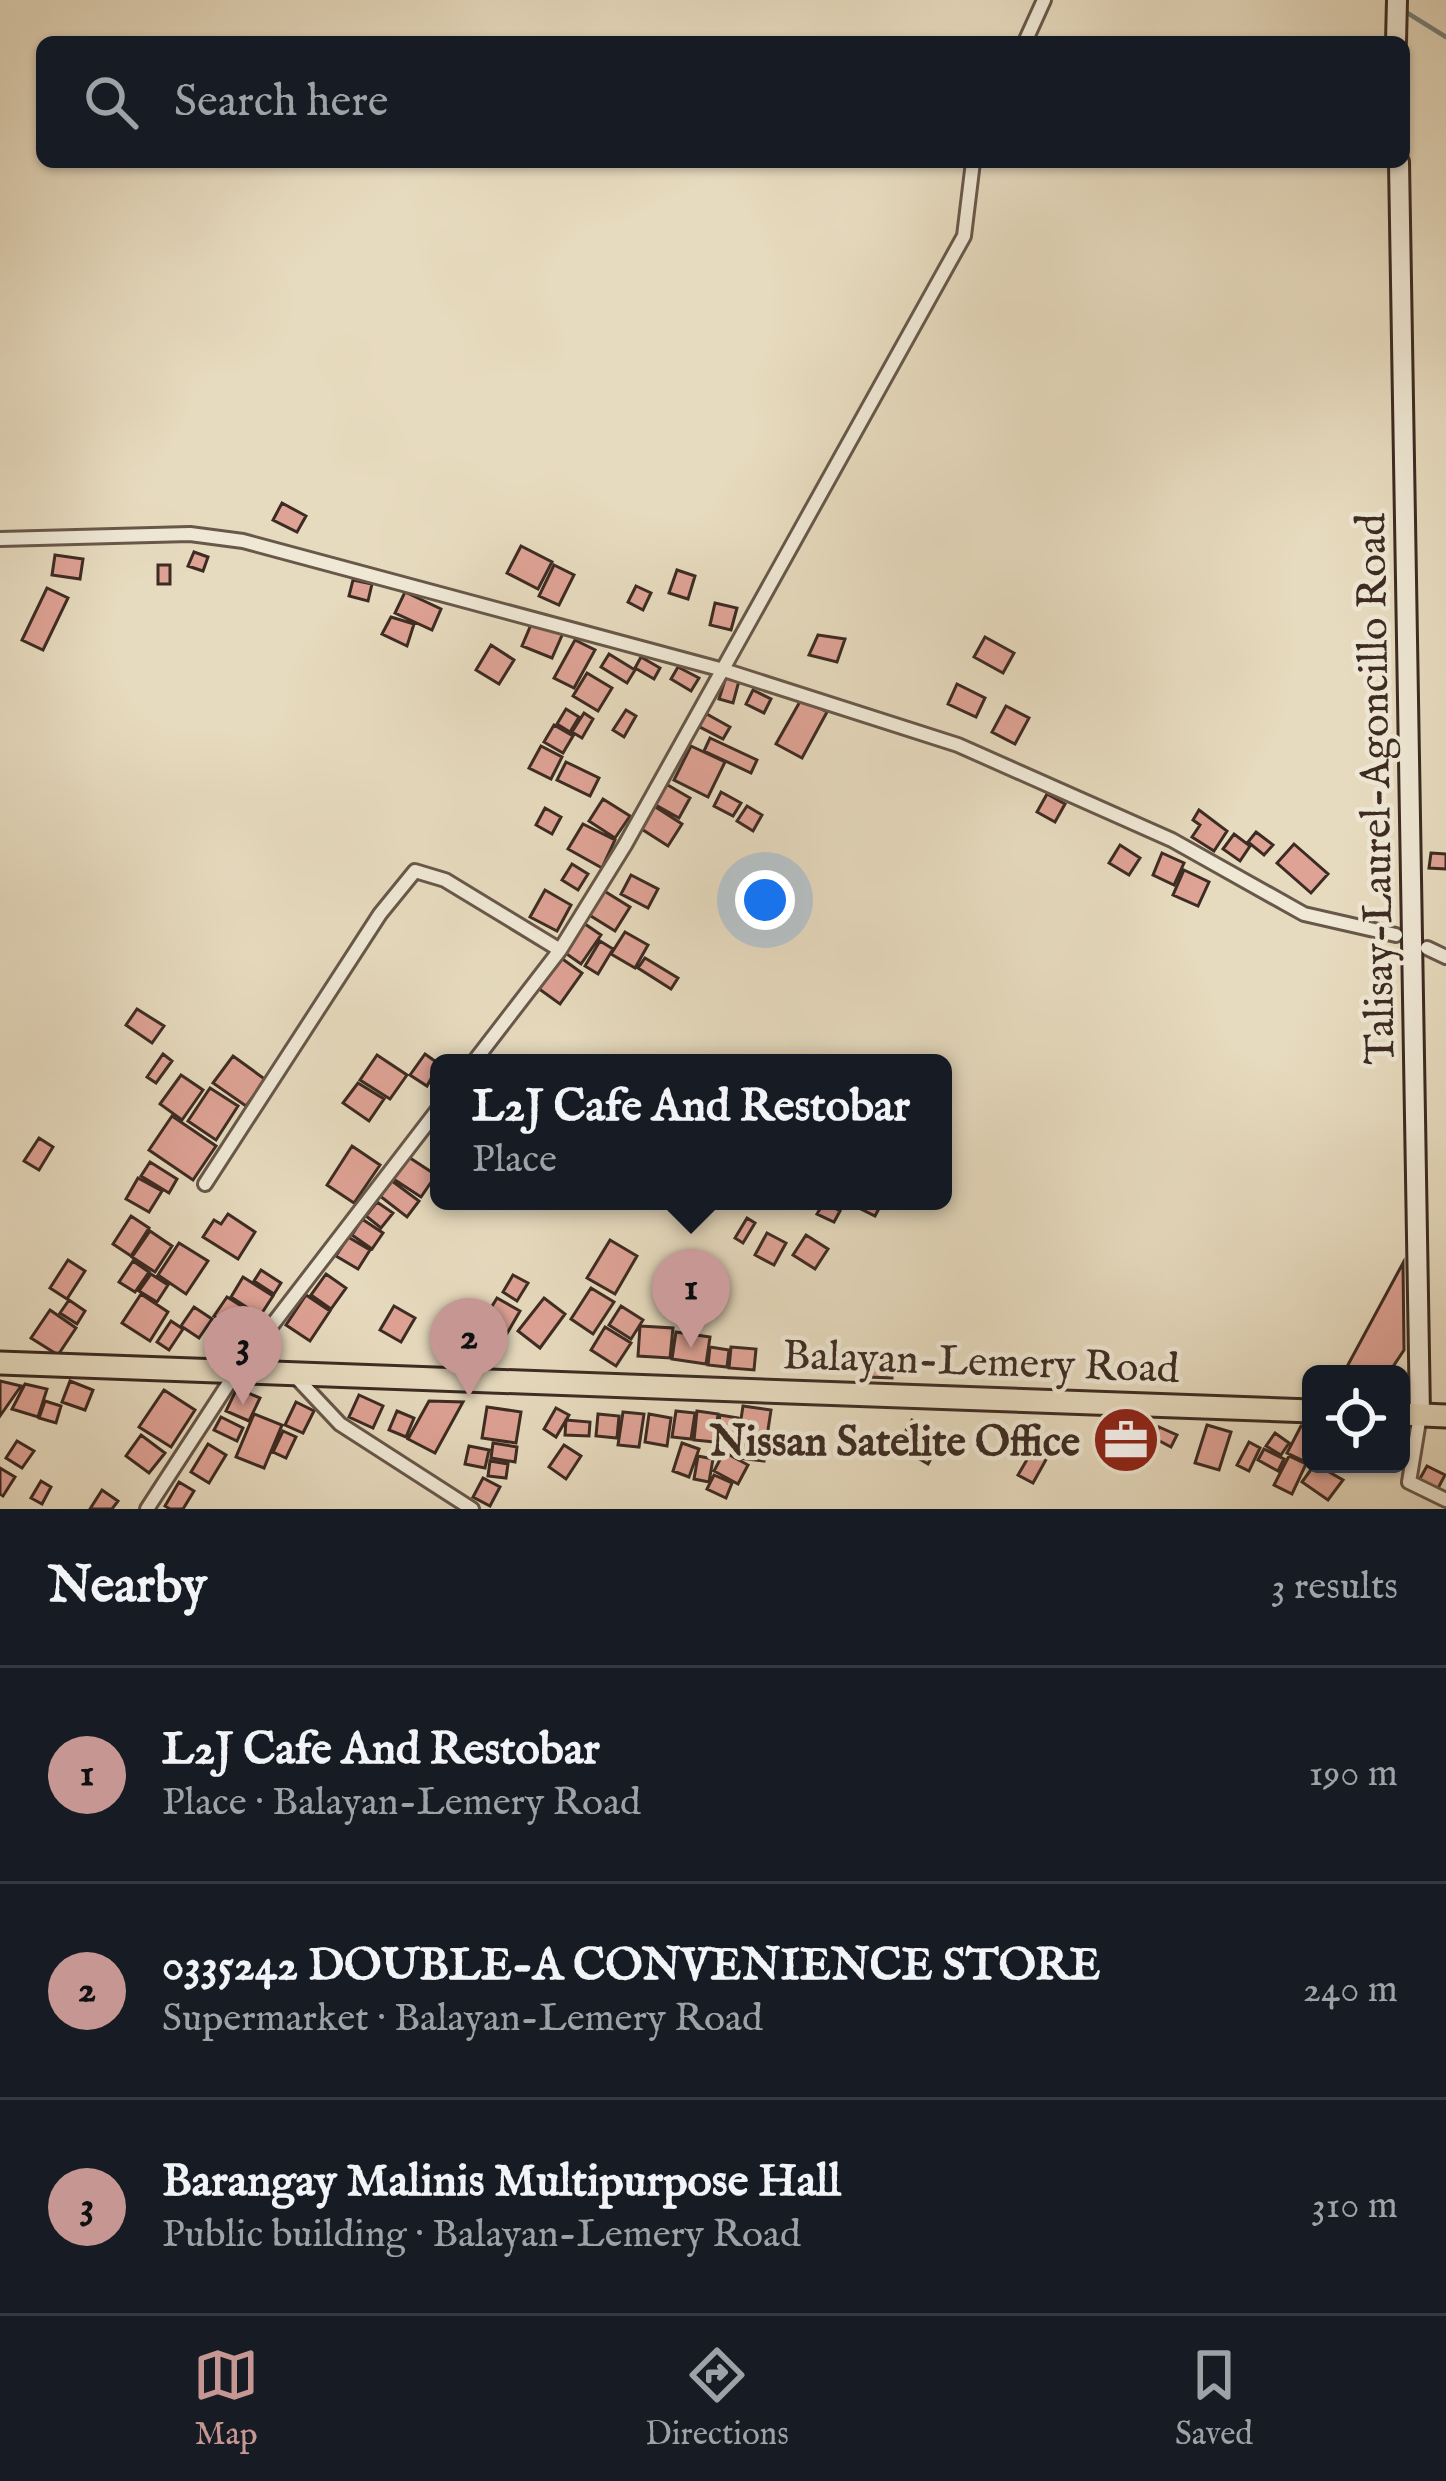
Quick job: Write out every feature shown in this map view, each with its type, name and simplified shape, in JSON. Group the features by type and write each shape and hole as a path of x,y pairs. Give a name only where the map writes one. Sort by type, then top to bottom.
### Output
{"main road":[{"path":"1396,32 1397,0"},
{"name":"Talisay-Laurel-Agoncillo Road","path":"1399,168 1410,1365"},
{"name":"Balayan-Lemery Road","path":"0,1363 1302,1412"},
{"path":"1410,1415 1446,1416"}],"street":[{"path":"1028,36 1044,0"},
{"path":"480,1054 560,950 727,671 964,236 972,168"},
{"path":"0,539 190,535 243,541 727,671 958,745 1172,839 1304,914 1396,935"},
{"path":"206,1184 392,897 415,871 445,880 560,950"},
{"path":"1426,948 1446,957"},
{"path":"147,1509 236,1372 430,1120"},
{"path":"293,1374 340,1424 472,1509"},
{"path":"1409,1473 1409,1482 1446,1500"}],"building":[{"path":"282,503 306,516 297,532 273,520"},
{"path":"521,546 552,562 538,589 507,573"},
{"path":"194,552 208,557 203,571 188,566"},
{"path":"55,555 83,559 80,579 52,575"},
{"path":"158,565 170,565 170,584 158,584"},
{"path":"554,565 574,575 559,605 539,596"},
{"path":"677,570 695,576 688,599 669,593"},
{"path":"353,580 372,584 368,601 349,596"},
{"path":"636,586 651,593 643,610 628,602"},
{"path":"47,588 68,598 43,650 22,640"},
{"path":"405,592 441,609 432,630 395,613"},
{"path":"715,603 737,608 731,630 710,625"},
{"path":"391,617 414,624 407,646 382,634"},
{"path":"533,620 563,633 552,658 522,646"},
{"path":"818,635 845,639 837,662 809,655"},
{"path":"985,637 1014,653 1003,673 974,657"},
{"path":"575,640 595,650 574,688 554,678"},
{"path":"491,645 514,660 499,684 476,670"},
{"path":"609,654 635,670 627,683 601,667"},
{"path":"641,657 660,668 654,679 635,668"},
{"path":"678,667 699,678 691,691 671,679"},
{"path":"587,673 612,688 598,711 573,696"},
{"path":"726,677 739,681 733,703 719,699"},
{"path":"957,684 985,698 976,717 948,704"},
{"path":"753,690 771,699 764,713 746,704"},
{"path":"802,698 827,712 802,758 776,744"},
{"path":"1006,706 1029,718 1015,744 992,732"},
{"path":"566,709 579,717 570,732 557,724"},
{"path":"626,710 636,716 624,737 613,730"},
{"path":"584,713 593,719 582,738 572,732"},
{"path":"705,713 730,727 723,739 698,726"},
{"path":"554,725 573,736 563,753 544,742"},
{"path":"710,738 757,760 751,773 704,751"},
{"path":"541,746 562,757 551,779 529,768"},
{"path":"691,746 725,762 708,797 674,780"},
{"path":"566,762 599,778 590,796 557,780"},
{"path":"666,784 690,798 679,818 654,804"},
{"path":"721,792 741,803 733,816 714,806"},
{"path":"1047,794 1065,804 1055,822 1037,812"},
{"path":"603,799 630,816 615,838 589,821"},
{"path":"654,806 682,824 668,846 640,828"},
{"path":"747,806 762,815 753,831 737,821"},
{"path":"545,808 561,817 552,834 536,825"},
{"path":"1199,810 1227,831 1214,851 1192,837 1200,825 1193,820"},
{"path":"583,824 615,840 602,868 568,849"},
{"path":"1256,832 1273,845 1264,855 1248,842"},
{"path":"1234,834 1250,846 1240,861 1223,849"},
{"path":"1294,844 1328,874 1311,893 1277,863"},
{"path":"1120,845 1140,858 1129,875 1109,863"},
{"path":"1162,853 1184,863 1174,885 1153,875"},
{"path":"1431,853 1446,854 1446,869 1429,868"},
{"path":"572,864 588,874 578,890 562,880"},
{"path":"1184,870 1209,882 1198,906 1173,895"},
{"path":"631,875 658,889 648,908 621,894"},
{"path":"601,889 630,907 615,931 586,913"},
{"path":"545,890 571,905 557,931 530,917"},
{"path":"582,922 601,935 581,964 561,950"},
{"path":"625,932 648,945 635,968 611,954"},
{"path":"600,941 613,949 598,974 585,966"},
{"path":"557,955 582,973 560,1004 535,986"},
{"path":"645,958 678,978 671,989 638,968"},
{"path":"137,1009 164,1026 152,1043 126,1025"},
{"path":"163,1054 172,1061 156,1083 147,1077"},
{"path":"425,1054 430,1058 427,1086 410,1075"},
{"path":"377,1055 407,1075 390,1099 360,1080"},
{"path":"233,1056 266,1080 246,1106 213,1083"},
{"path":"181,1075 203,1090 182,1120 160,1104"},
{"path":"358,1083 384,1099 369,1121 343,1103"},
{"path":"210,1088 238,1106 216,1140 188,1121"},
{"path":"172,1116 216,1146 193,1180 149,1150"},
{"path":"39,1138 53,1147 39,1170 24,1161"},
{"path":"352,1146 380,1165 354,1203 327,1185"},
{"path":"407,1156 430,1171 430,1184 421,1197 392,1178"},
{"path":"150,1162 177,1179 169,1193 141,1176"},
{"path":"138,1178 162,1191 149,1212 126,1199"},
{"path":"392,1181 419,1201 407,1217 380,1196"},
{"path":"377,1202 393,1213 381,1228 366,1216"},
{"path":"819,1210 840,1211 834,1222 817,1214"},
{"path":"228,1214 255,1232 238,1259 203,1237 214,1220 221,1224"},
{"path":"131,1216 149,1228 131,1256 113,1244"},
{"path":"747,1218 755,1223 743,1243 735,1238"},
{"path":"362,1219 383,1233 372,1249 352,1235"},
{"path":"150,1231 172,1246 155,1272 132,1257"},
{"path":"767,1233 786,1243 774,1265 755,1255"},
{"path":"806,1235 828,1249 815,1269 793,1255"},
{"path":"348,1237 370,1250 358,1269 336,1256"},
{"path":"610,1240 637,1256 615,1294 587,1278"},
{"path":"179,1243 208,1261 186,1294 158,1275"},
{"path":"68,1260 85,1271 67,1299 50,1288"},
{"path":"133,1261 149,1272 135,1292 119,1282"},
{"path":"1403,1263 1404,1350 1394,1365 1348,1365"},
{"path":"261,1270 281,1283 274,1294 254,1281"},
{"path":"151,1274 168,1285 157,1302 139,1291"},
{"path":"326,1274 346,1288 331,1309 311,1295"},
{"path":"513,1275 528,1283 517,1301 503,1292"},
{"path":"243,1277 273,1296 260,1316 231,1297"},
{"path":"591,1288 614,1302 593,1334 571,1319"},
{"path":"141,1294 168,1312 150,1341 122,1323"},
{"path":"306,1295 330,1311 310,1341 286,1325"},
{"path":"227,1297 251,1312 238,1332 214,1316"},
{"path":"497,1298 520,1311 501,1344 477,1331"},
{"path":"544,1298 565,1314 540,1348 518,1331"},
{"path":"69,1300 85,1311 77,1324 60,1313"},
{"path":"394,1306 415,1318 401,1342 380,1330"},
{"path":"621,1306 643,1320 631,1339 609,1325"},
{"path":"194,1307 212,1319 199,1338 181,1326"},
{"path":"50,1310 76,1328 58,1355 31,1338"},
{"path":"171,1321 183,1329 169,1350 157,1342"},
{"path":"640,1326 673,1328 670,1358 638,1356"},
{"path":"605,1327 631,1343 616,1366 591,1350"},
{"path":"676,1332 710,1337 706,1364 672,1359"},
{"path":"482,1337 500,1347 491,1362 474,1351"},
{"path":"710,1347 729,1350 727,1367 708,1365"},
{"path":"731,1347 756,1349 754,1370 729,1368"},
{"path":"868,1365 892,1366 892,1378 868,1377"},
{"path":"0,1381 21,1386 0,1416"},
{"path":"70,1381 93,1390 85,1410 62,1402"},
{"path":"25,1384 47,1389 38,1417 12,1409"},
{"path":"237,1388 260,1398 249,1421 226,1411"},
{"path":"164,1390 195,1410 171,1447 139,1427"},
{"path":"359,1395 383,1406 373,1428 349,1417"},
{"path":"45,1401 61,1406 56,1423 39,1418"},
{"path":"429,1401 463,1402 435,1453 408,1439"},
{"path":"296,1402 314,1411 303,1433 285,1425"},
{"path":"743,1406 771,1410 766,1443 738,1439"},
{"path":"487,1407 521,1412 516,1443 482,1438"},
{"path":"556,1408 569,1415 556,1437 544,1429"},
{"path":"397,1411 414,1418 406,1437 389,1430"},
{"path":"676,1411 695,1413 691,1439 672,1437"},
{"path":"697,1411 718,1414 715,1442 694,1440"},
{"path":"623,1412 644,1414 639,1447 618,1445"},
{"path":"254,1414 282,1425 264,1468 236,1457"},
{"path":"598,1414 619,1416 617,1438 596,1436"},
{"path":"649,1414 671,1418 667,1446 645,1442"},
{"path":"720,1415 738,1418 734,1443 716,1440"},
{"path":"221,1417 243,1428 237,1441 214,1430"},
{"path":"566,1420 590,1422 589,1436 565,1435"},
{"path":"912,1420 942,1438 928,1464 897,1446"},
{"name":"Nissan Satelite Office","path":"1147,1423 1143,1457 1104,1455 1111,1424"},
{"path":"1207,1425 1231,1432 1219,1470 1195,1463"},
{"path":"1301,1426 1302,1426 1302,1460 1287,1453"},
{"path":"1159,1427 1177,1435 1171,1447 1154,1438"},
{"path":"283,1431 296,1437 286,1458 273,1452"},
{"path":"1275,1433 1289,1443 1281,1455 1266,1446"},
{"path":"141,1435 165,1453 149,1473 126,1456"},
{"path":"1039,1439 1053,1447 1033,1483 1018,1475"},
{"path":"17,1441 34,1451 22,1468 6,1458"},
{"path":"1249,1442 1260,1448 1249,1471 1237,1465"},
{"path":"493,1443 517,1447 515,1462 491,1458"},
{"path":"682,1443 699,1449 689,1477 673,1471"},
{"path":"739,1443 766,1447 764,1461 737,1458"},
{"path":"208,1444 226,1455 209,1483 191,1472"},
{"path":"564,1445 581,1456 566,1479 549,1467"},
{"path":"469,1446 489,1450 485,1468 465,1464"},
{"path":"1264,1449 1284,1459 1278,1471 1258,1460"},
{"path":"724,1452 748,1465 738,1484 714,1471"},
{"path":"698,1456 713,1459 709,1482 694,1479"},
{"path":"1289,1456 1302,1462 1292,1494 1274,1485"},
{"path":"490,1461 508,1464 506,1478 488,1476"},
{"path":"1427,1466 1445,1475 1435,1494 1417,1484"},
{"path":"0,1468 15,1477 3,1496 0,1494"},
{"path":"1308,1473 1331,1473 1343,1480 1328,1500 1302,1482"},
{"path":"714,1475 732,1483 726,1498 707,1489"},
{"path":"483,1478 500,1487 490,1506 473,1497"},
{"path":"41,1481 51,1487 42,1504 31,1498"},
{"path":"179,1482 194,1491 183,1509 170,1509 165,1506"},
{"path":"102,1490 118,1501 112,1509 90,1509"}],"waterway":[{"path":"1401,9 1446,37"}],"place":[{"name":"L2J Cafe And Restobar","path":"691,1348"},
{"name":"0335242 DOUBLE-A CONVENIENCE STORE","path":"469,1397"},
{"name":"Barangay Malinis Multipurpose Hall","path":"243,1405"},
{"name":"Nissan Satelite Office","path":"1126,1440"}]}
